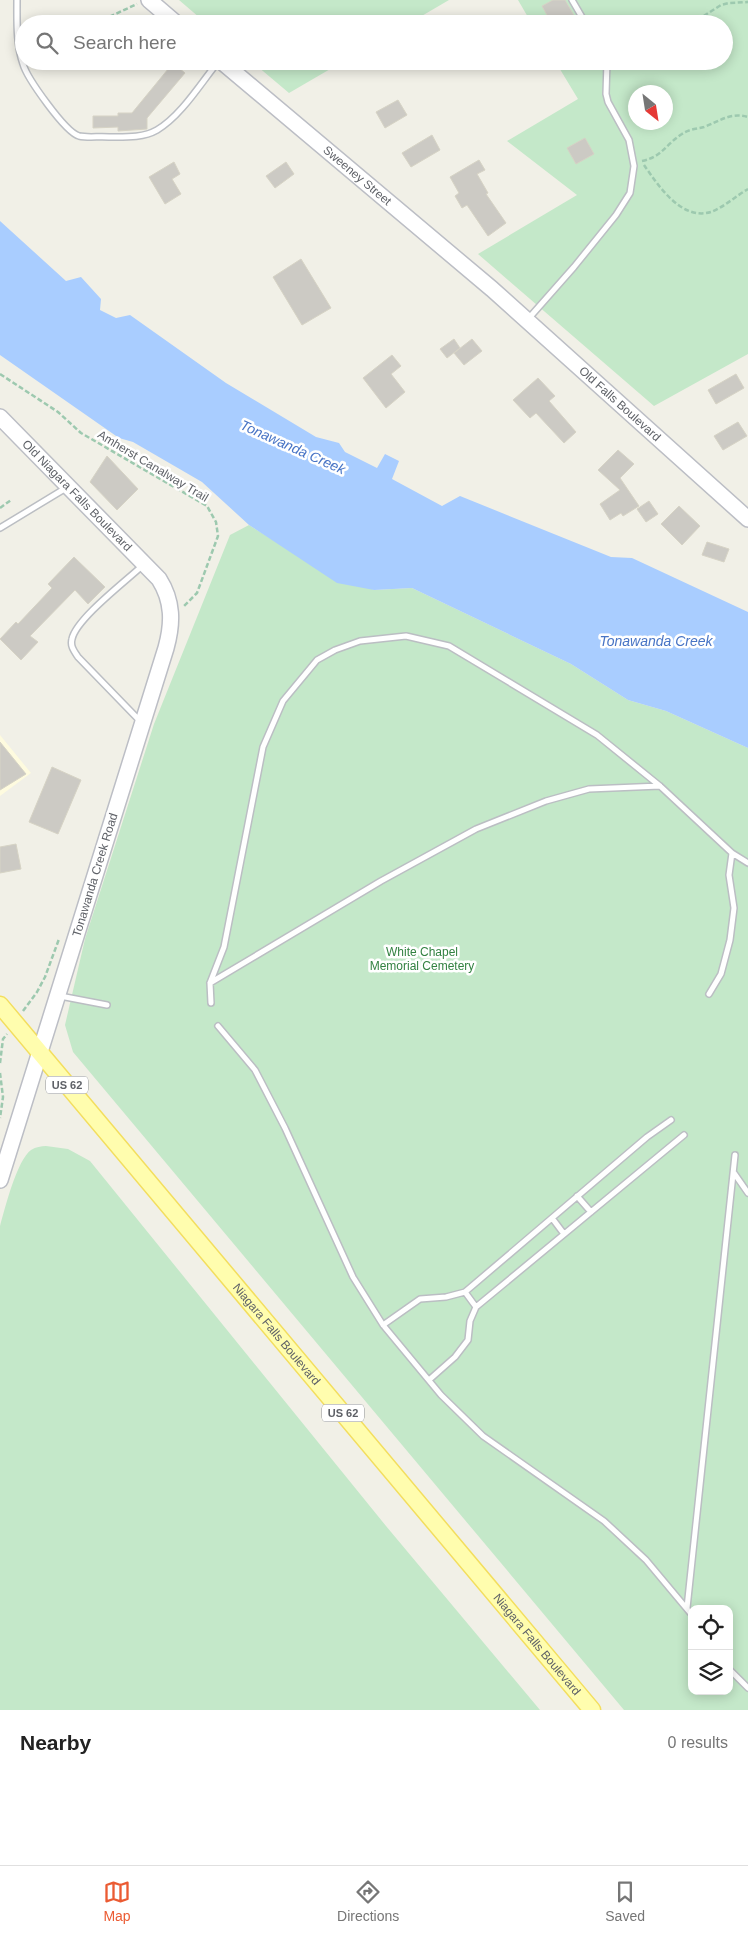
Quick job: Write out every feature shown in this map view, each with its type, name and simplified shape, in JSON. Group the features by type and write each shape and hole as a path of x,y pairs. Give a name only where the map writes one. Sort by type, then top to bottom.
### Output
{"main road":[{"name":"Niagara Falls Boulevard","path":"0,1005 592,1710"}],"street":[{"path":"144,1 164,15"},
{"name":"Sweeney Street","path":"231,70 492,289"},
{"name":"Old Falls Boulevard","path":"492,289 748,519"},
{"name":"Old Niagara Falls Boulevard","path":"0,417 149,568"},
{"name":"Tonawanda Creek Road","path":"0,1180 166,648 171,626 170,603 167,593 149,568"}],"lane":[{"path":"17,0 18,15"},
{"path":"572,0 581,15"},
{"path":"25,70 60,120 70,131 78,136 142,136 156,131 166,124 213,70"},
{"path":"526,321 580,260 616,215 630,194 633,163 628,140 608,102 607,70"},
{"path":"0,528 68,486"},
{"path":"142,723 78,657 72,649 71,640 74,631 84,618 149,568"},
{"path":"211,1004 210,983 224,947 263,747 283,701 317,660 360,641 406,636 449,646 597,736 660,786 732,853 748,863"},
{"path":"210,983 381,881 476,829 546,801 589,789 660,786"},
{"path":"710,994 721,974 730,940 734,908 729,875 732,853"},
{"path":"57,996 107,1005"},
{"path":"218,1026 255,1070 285,1128 353,1277 383,1326 441,1395 483,1436 604,1521 646,1560 687,1608"},
{"path":"383,1326 420,1299 446,1297 464,1292 647,1137 670,1120"},
{"path":"429,1380 455,1357 468,1340 470,1321 476,1307 684,1135"},
{"path":"687,1608 735,1155"},
{"path":"733,1173 748,1193"},
{"path":"577,1196 591,1212"},
{"path":"552,1218 564,1234"},
{"path":"464,1292 476,1307"},
{"path":"733,1672 748,1688"}],"path":[{"path":"113,15 144,1"},
{"path":"706,15 729,3 748,2"},
{"path":"607,74 613,70"},
{"path":"748,117 735,114 704,127 688,131 672,141 660,154 652,159 641,161 663,192 681,207 692,211 711,212 748,189"},
{"name":"Amherst Canalway Trail","path":"0,374 58,412 81,433 207,506 216,522 218,536 197,593 183,607"},
{"path":"0,508 11,500"},
{"path":"0,1063 3,1039"},
{"path":"0,1073 4,1097 0,1118"}],"shaded area":[{"path":"0,735 31,773 0,796"}],"green space":[{"path":"179,0 449,0 423,15 196,15"},
{"path":"518,0 748,0 748,354 654,406 478,254 577,195 507,141 578,99 560,70 733,70 733,15 527,15"},
{"path":"262,70 329,70 289,93"},
{"name":"White Chapel Memorial Cemetery","path":"249,525 281,545 374,590 412,588 571,664 628,700 666,711 748,748 748,1710 624,1710 73,1052 65,1025 85,939 154,724 230,535"},
{"path":"46,1146 68,1149 90,1161 386,1526 540,1710 0,1710 0,1226 16,1174 26,1155 31,1150"}],"water":[{"name":"Tonawanda Creek","path":"0,221 66,281 81,277 101,299 100,310 116,318 130,315 226,383 316,437 339,443 345,452 377,468 385,454 399,461 392,479 442,506 460,496 611,557 632,558 748,612 748,748 666,711 628,700 571,664 412,588 374,590 337,583 249,525 202,482 133,442 119,438 0,355"}],"building":[{"path":"553,0 565,0 574,15 547,15 542,6"},
{"path":"167,70 181,70 185,73 147,118 147,129 118,131 118,127 93,128 93,116 118,116 118,113 132,113"},
{"path":"398,100 407,115 385,128 376,112"},
{"path":"432,135 440,150 411,167 402,153"},
{"path":"585,138 594,154 576,164 567,148"},
{"path":"479,160 485,170 477,174 488,193 486,194 506,223 488,236 467,205 462,208 455,196 459,193 450,177"},
{"path":"174,162 180,174 172,179 181,194 165,204 149,177"},
{"path":"286,162 294,174 275,188 266,176"},
{"path":"301,259 331,308 302,325 273,277"},
{"path":"454,339 460,348 447,358 440,349"},
{"path":"472,339 482,351 464,365 454,353"},
{"path":"392,355 401,366 391,374 405,392 386,408 363,378"},
{"path":"736,374 744,388 716,404 708,390"},
{"path":"538,378 555,396 549,401 576,432 564,443 536,413 530,418 513,400"},
{"path":"738,422 747,436 723,450 714,436"},
{"path":"618,450 634,464 620,478 639,506 623,516 621,513 610,520 600,504 620,490 598,470"},
{"path":"107,456 138,489 117,510 90,482"},
{"path":"649,501 658,514 646,522 637,509"},
{"path":"679,506 700,526 682,545 661,524"},
{"path":"707,542 729,549 724,562 702,555"},
{"path":"74,557 105,587 88,604 75,590 30,636 38,642 21,660 0,639 16,622 18,624 52,588 48,584"},
{"path":"0,742 26,774 0,790"},
{"path":"52,767 81,780 58,834 29,822"},
{"path":"16,844 21,869 0,873 0,847"}]}
